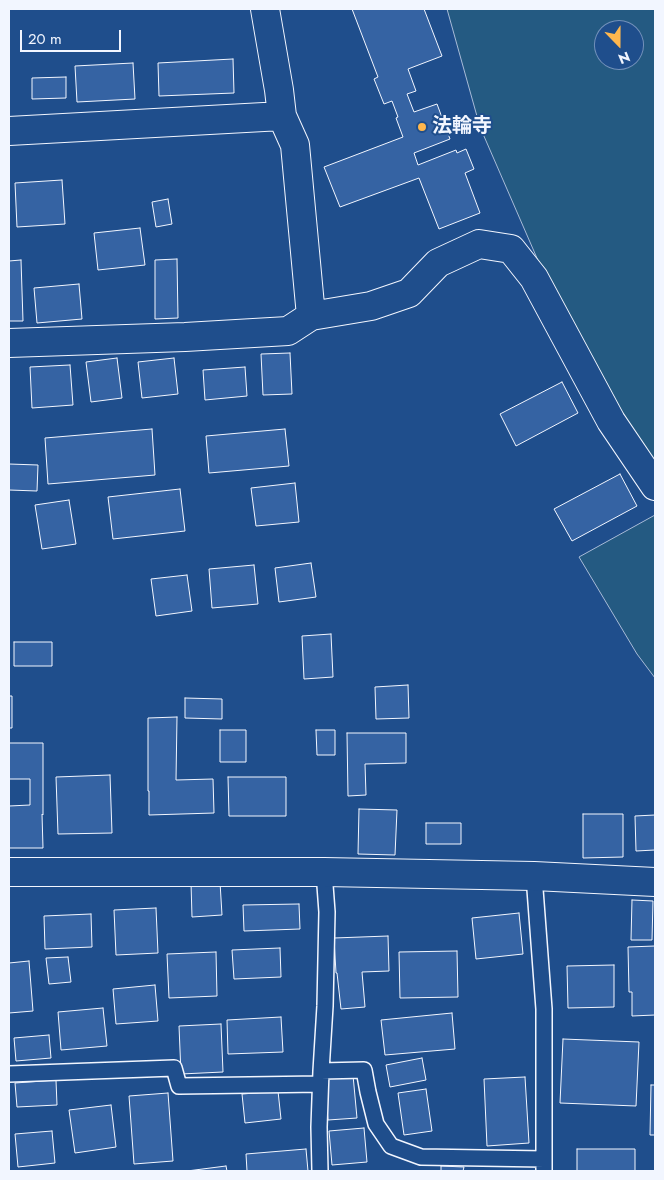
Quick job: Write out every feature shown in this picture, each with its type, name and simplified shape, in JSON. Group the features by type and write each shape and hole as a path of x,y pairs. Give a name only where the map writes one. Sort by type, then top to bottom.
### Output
{"street":[{"path":"265,9 282,116 296,145 312,316"},
{"path":"9,131 282,116"},
{"path":"9,343 185,337 288,331 312,316 370,306 409,293 438,263 479,244 511,249 534,278 611,421 655,486"},
{"path":"9,872 324,872 534,876 655,882"}],"lane":[{"path":"320,1171 320,1078 325,1006 327,912 324,872"},
{"path":"9,1074 174,1068 179,1086 320,1078 364,1070 376,1124 392,1146 421,1157 544,1165 544,1008 534,876"}],"shaded area":[{"path":"447,9 655,9 655,469 553,295 480,127"},
{"path":"655,515 655,678 637,654 579,557"}],"building":[{"name":"法輪寺","path":"352,9 424,9 442,56 408,69 416,91 407,94 414,112 437,104 450,139 414,153 418,165 456,150 457,153 466,149 474,169 465,173 480,213 439,229 419,178 340,207 324,167 403,137 392,101 384,104 374,79 378,77"},
{"path":"233,59 234,93 159,96 158,63"},
{"path":"133,63 135,99 77,102 75,66"},
{"path":"66,77 66,98 32,99 32,78"},
{"path":"62,180 65,224 17,227 15,183"},
{"path":"168,199 172,224 156,227 152,202"},
{"path":"140,228 145,265 98,270 94,233"},
{"path":"177,259 178,318 155,319 155,260"},
{"path":"21,260 23,321 9,321 9,261"},
{"path":"79,284 82,319 37,323 34,288"},
{"path":"290,353 292,394 263,395 261,354"},
{"path":"117,358 122,398 91,402 86,362"},
{"path":"174,358 178,394 142,398 138,362"},
{"path":"70,365 73,405 32,408 30,367"},
{"path":"245,367 247,396 205,400 203,370"},
{"path":"562,382 578,413 516,446 500,414"},
{"path":"152,429 155,475 48,484 45,438"},
{"path":"285,429 289,466 209,473 206,436"},
{"path":"9,464 38,465 37,491 9,490"},
{"path":"620,474 637,506 572,541 554,509"},
{"path":"295,483 299,522 256,526 251,488"},
{"path":"180,489 185,531 113,539 108,497"},
{"path":"69,500 76,544 42,549 35,505"},
{"path":"311,563 316,597 279,602 275,568"},
{"path":"254,565 258,604 212,608 209,569"},
{"path":"187,575 192,611 156,616 151,579"},
{"path":"331,634 333,677 304,679 302,636"},
{"path":"14,642 52,642 52,666 14,666"},
{"path":"408,685 409,718 376,719 375,687"},
{"path":"9,696 12,696 12,728 9,728"},
{"path":"185,698 222,699 222,719 185,718"},
{"path":"177,717 176,780 213,779 214,813 149,815 148,718"},
{"path":"220,730 246,730 246,762 220,762"},
{"path":"316,730 335,730 335,755 317,755"},
{"path":"347,733 406,733 406,763 365,764 366,795 348,796"},
{"path":"9,743 43,743 43,848 9,848 9,806 30,805 30,779 9,779"},
{"path":"110,775 112,833 58,834 56,777"},
{"path":"228,777 286,777 286,816 229,816"},
{"path":"359,809 397,810 395,855 358,854"},
{"path":"583,814 623,814 623,857 583,858"},
{"path":"655,815 655,850 636,851 635,816"},
{"path":"426,823 461,823 461,844 426,844"},
{"path":"220,882 222,915 192,917 191,883"},
{"path":"632,900 653,901 652,940 631,940"},
{"path":"299,904 300,929 244,931 243,905"},
{"path":"156,908 158,953 116,955 114,910"},
{"path":"519,913 523,954 476,959 472,918"},
{"path":"91,914 92,947 45,949 44,916"},
{"path":"388,936 389,971 362,972 365,1007 341,1009 334,938"},
{"path":"655,946 655,1015 632,1016 632,992 629,992 628,947"},
{"path":"280,948 281,977 234,979 232,950"},
{"path":"457,951 458,997 400,998 399,952"},
{"path":"216,952 217,996 169,998 167,954"},
{"path":"68,957 71,982 49,984 46,958"},
{"path":"29,961 33,1011 9,1013 9,963"},
{"path":"614,965 614,1007 568,1008 567,966"},
{"path":"155,985 158,1021 116,1024 113,989"},
{"path":"103,1008 107,1046 61,1050 58,1012"},
{"path":"452,1013 455,1049 385,1055 381,1020"},
{"path":"281,1017 283,1052 228,1054 227,1020"},
{"path":"221,1024 223,1072 181,1074 179,1026"},
{"path":"49,1035 51,1058 16,1061 14,1038"},
{"path":"563,1039 639,1042 636,1106 560,1103"},
{"path":"422,1058 426,1080 390,1087 386,1065"},
{"path":"353,1075 357,1118 328,1120 324,1077"},
{"path":"525,1077 529,1143 487,1146 484,1079"},
{"path":"56,1080 57,1105 17,1107 15,1083"},
{"path":"651,1085 655,1085 655,1135 650,1135"},
{"path":"426,1089 432,1131 404,1135 398,1093"},
{"path":"278,1091 281,1119 245,1123 242,1094"},
{"path":"168,1093 173,1161 134,1164 129,1096"},
{"path":"111,1105 116,1147 75,1153 69,1110"},
{"path":"364,1128 367,1162 332,1165 329,1131"},
{"path":"52,1131 55,1163 18,1167 15,1134"},
{"path":"306,1149 308,1171 247,1171 246,1154"},
{"path":"577,1149 635,1149 635,1171 577,1171"},
{"path":"226,1166 227,1171 187,1171"},
{"path":"441,1166 464,1167 463,1171 441,1171"}],"place":[{"name":"法輪寺","path":"422,127"}]}
